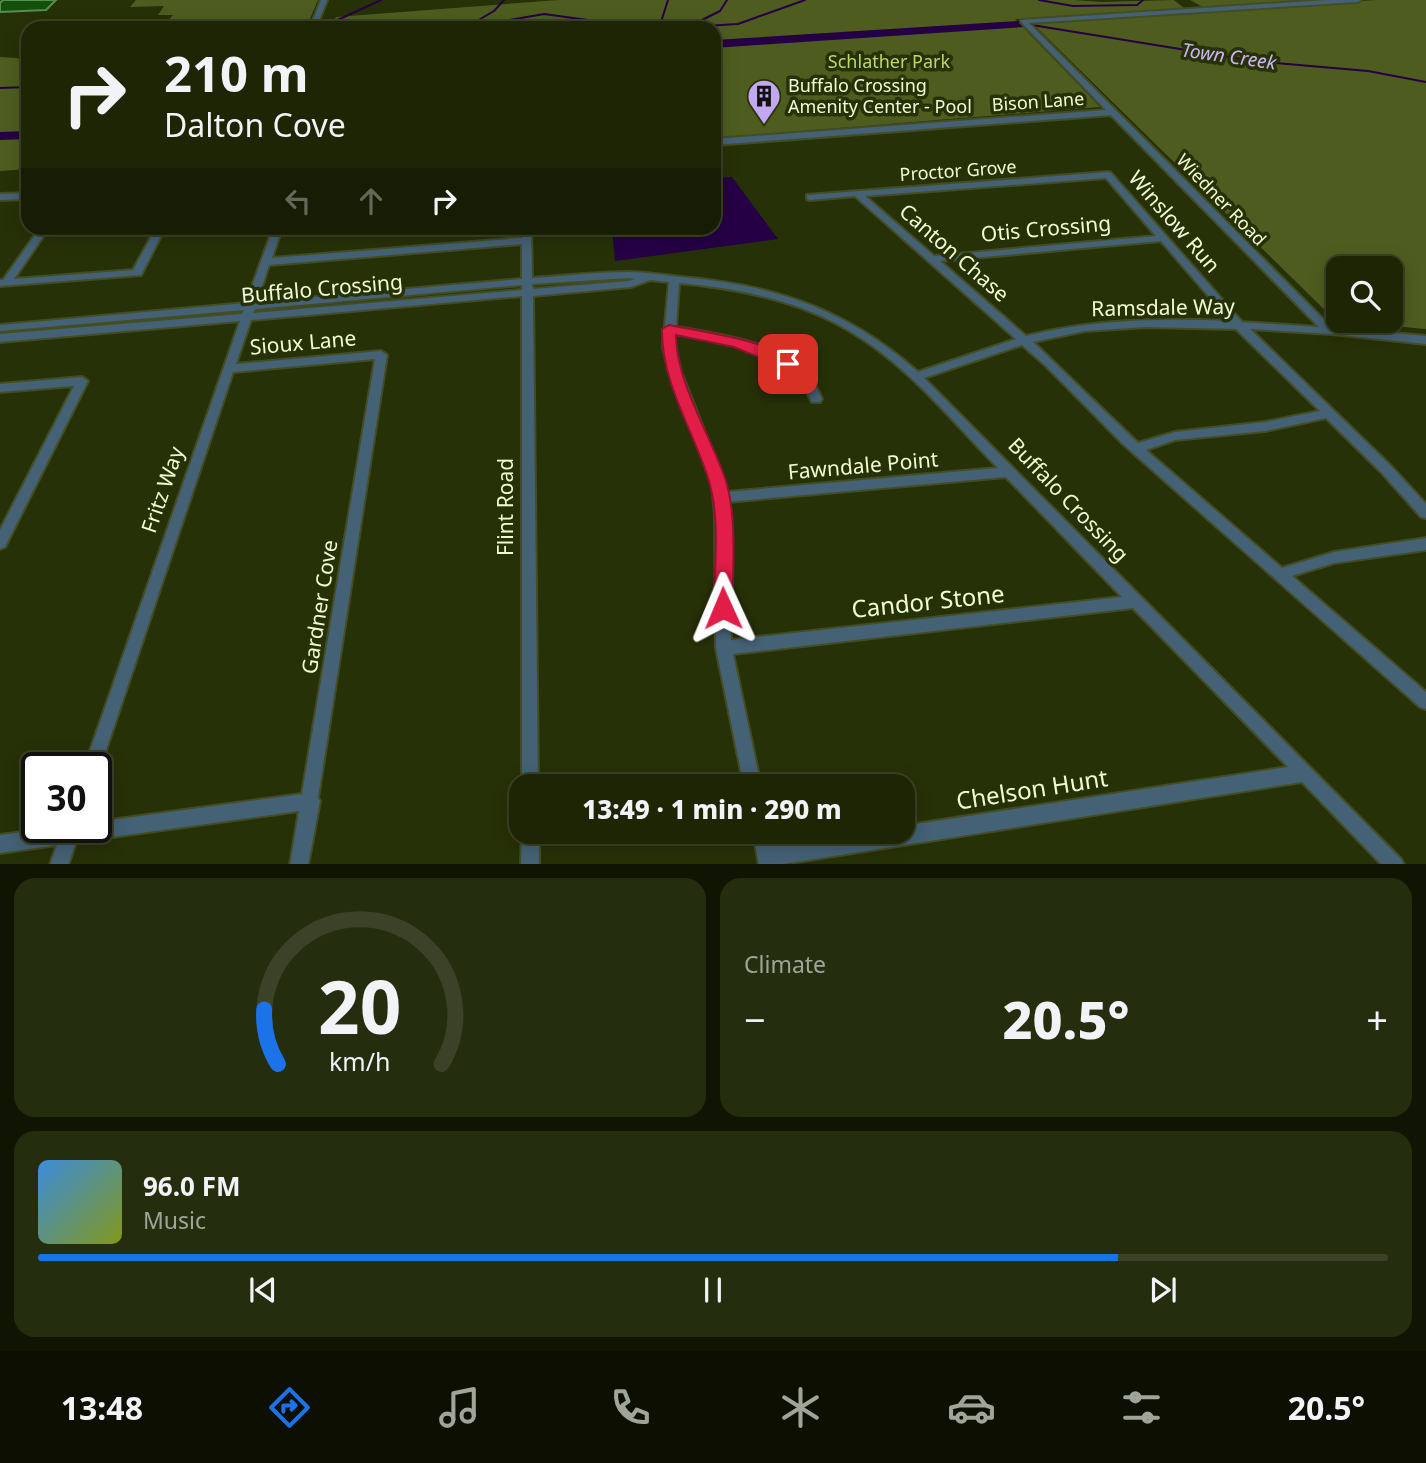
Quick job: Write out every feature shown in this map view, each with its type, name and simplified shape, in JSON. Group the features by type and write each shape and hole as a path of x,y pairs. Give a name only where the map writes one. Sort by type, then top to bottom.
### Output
{"street":[{"path":"316,21 324,0"},
{"path":"1182,0 1196,10 1358,0"},
{"name":"Wiedner Road","path":"1196,10 1023,21 1304,307 1326,325"},
{"name":"Bison Lane","path":"721,141 1114,112"},
{"name":"Proctor Grove","path":"810,197 1108,175"},
{"name":"Winslow Run","path":"1108,175 1239,325 1386,469 1426,513"},
{"name":"Canton Chase","path":"858,194 1050,362 1137,449 1426,702"},
{"path":"0,197 21,196"},
{"path":"3,283 39,235"},
{"path":"3,283 137,273 156,235"},
{"name":"Fritz Way","path":"97,752 250,311 274,235"},
{"path":"264,262 518,235"},
{"name":"Flint Road","path":"527,235 530,774"},
{"name":"Otis Crossing","path":"931,259 1164,238"},
{"name":"Buffalo Crossing","path":"0,338 250,311 528,286 631,284 646,278 704,282 746,289 810,307 853,328 894,357 916,377 1395,864"},
{"path":"674,280 669,347 675,372 712,463 720,498 724,648 750,774"},
{"name":"Buffalo Crossing","path":"0,328 250,311"},
{"name":"Ramsdale Way","path":"916,377 1024,340 1084,328 1239,325 1326,330"},
{"path":"669,329 736,343 773,356 802,372 816,400"},
{"path":"1354,333 1426,340"},
{"name":"Sioux Lane","path":"228,369 382,355"},
{"name":"Gardner Cove","path":"299,864 382,355"},
{"path":"0,388 82,380 0,542"},
{"path":"1137,449 1158,439 1182,434 1291,423 1329,413"},
{"name":"Fawndale Point","path":"720,498 1010,471"},
{"path":"1281,575 1307,562 1327,557 1426,544"},
{"name":"Candor Stone","path":"724,648 1137,601"},
{"name":"Chelson Hunt","path":"768,860 1305,773"},
{"path":"112,826 311,801"},
{"path":"0,844 21,840"},
{"path":"59,864 67,843"},
{"path":"530,844 530,864"}],"green space":[{"path":"136,0 318,0 309,21 168,21 173,15 158,15 164,6 130,7"},
{"name":"Schlather Park","path":"558,0 1174,0 1185,9 1015,19 1100,107 721,137 721,21 334,21 336,17"},
{"path":"1190,0 1335,0 1336,1 1205,8"},
{"path":"1376,0 1426,0 1426,329 1403,327 1403,256 1326,256 1326,311 1031,22"},
{"path":"0,57 17,58 21,60 21,170 0,171"}],"shaded area":[{"path":"732,177 778,239 615,261 613,235 721,235 721,178"}],"building":[{"path":"3,0 56,0 46,10 0,12 0,3"}],"waterway":[{"path":"335,21 381,0"},
{"path":"477,21 494,11 504,0"},
{"path":"661,21 668,0"},
{"path":"700,21 720,11 727,0"},
{"path":"721,25 738,24 805,0"},
{"path":"1039,0 1073,6 1137,5 1143,0"},
{"path":"504,21 544,14 595,21"},
{"name":"Town Creek","path":"721,44 1020,25"},
{"name":"Town Creek","path":"1032,25 1254,61 1368,71 1426,82"},
{"path":"0,88 21,87"},
{"name":"Town Creek","path":"0,136 21,135"}],"place":[{"name":"Buffalo Crossing Amenity Center - Pool","path":"764,126"}],"route":[{"path":"723,608 722,515 718,481 675,372 669,347 669,329 736,343 788,364"}]}
